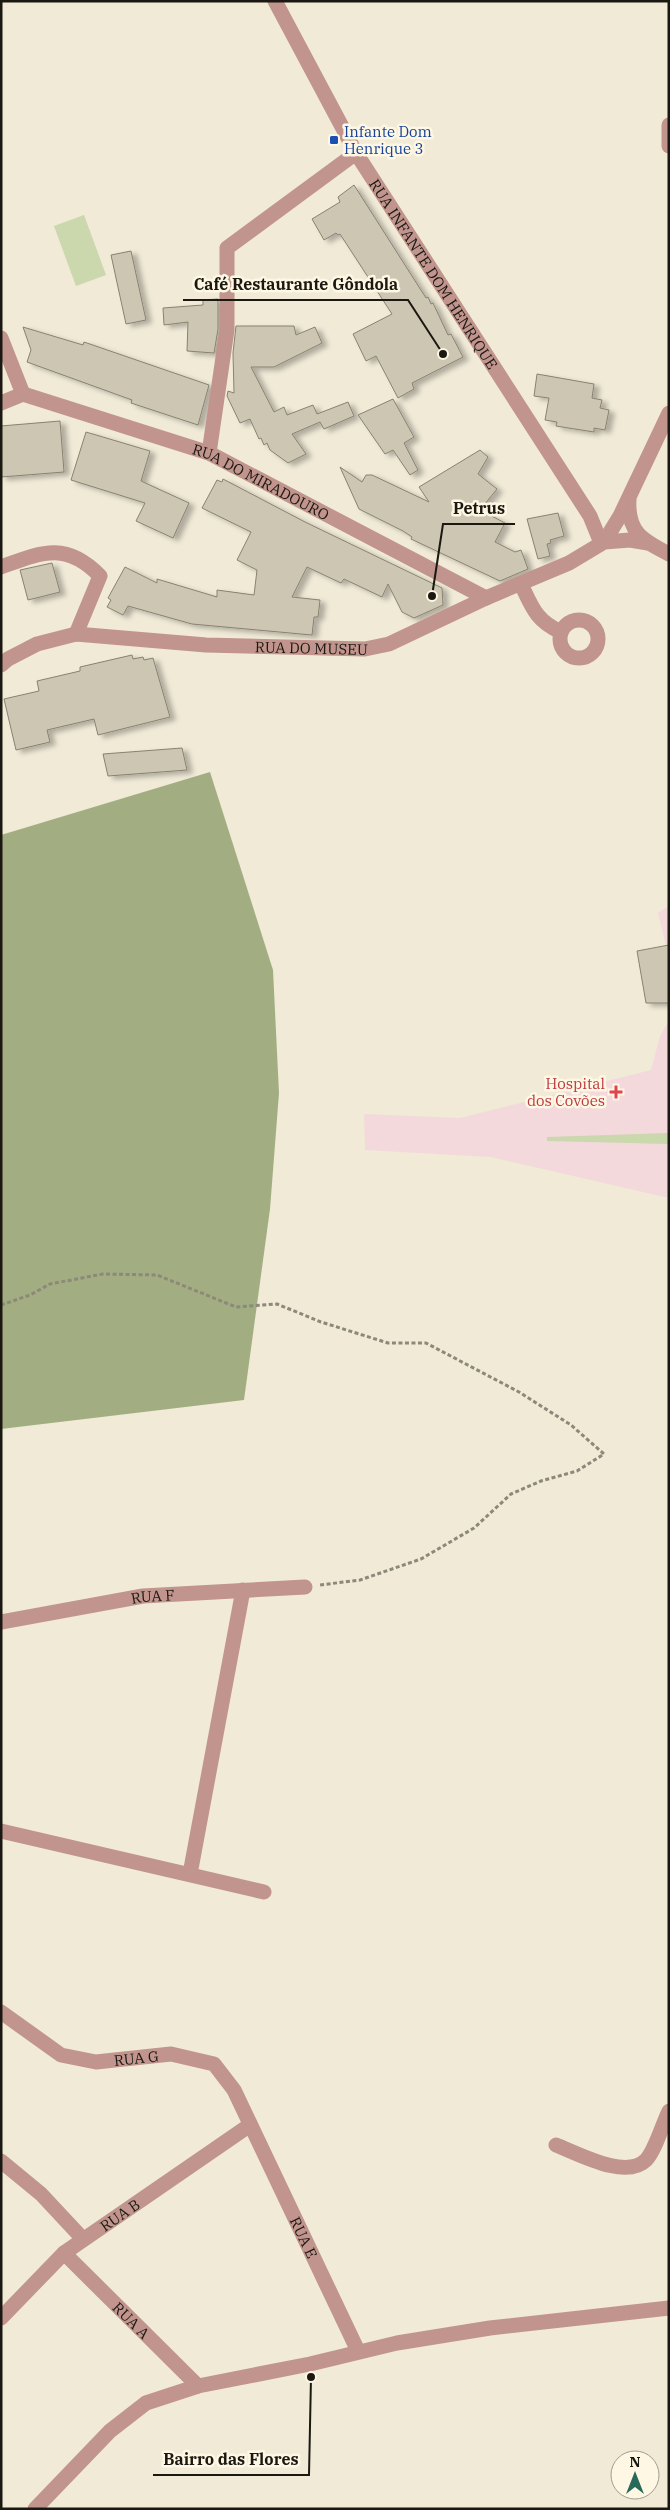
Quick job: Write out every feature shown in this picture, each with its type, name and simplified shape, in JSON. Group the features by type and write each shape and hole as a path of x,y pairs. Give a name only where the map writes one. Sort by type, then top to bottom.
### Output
{"street":[{"name":"RUA INFANTE DOM HENRIQUE","path":"275,1 356,153 590,516 602,542"},
{"path":"669,125 669,146"},
{"path":"209,454 227,330 227,248 356,153"},
{"path":"1,338 23,394 1,403"},
{"name":"RUA DO MIRADOURO","path":"23,394 209,454 486,598"},
{"path":"602,542 620,516 669,414"},
{"path":"653,446 669,439"},
{"path":"630,495 629,510 632,525 648,543"},
{"path":"602,542 630,540 648,543 669,554"},
{"name":"RUA DO MUSEU","path":"1,665 8,658 37,644 76,634 206,645 365,649 388,644 486,598 569,563 602,542"},
{"path":"1,567 33,556 59,552 85,561 100,576 76,634"},
{"path":"521,584 543,623 561,632"},
{"name":"RUA F","path":"1,1622 143,1596 305,1587"},
{"path":"190,1874 244,1590"},
{"path":"1,1831 264,1892"},
{"name":"RUA G","path":"1,2012 61,2055 96,2062 171,2054 214,2064 234,2090 250,2125"},
{"path":"556,2145 609,2165 624,2169 636,2167 648,2159 669,2111"},
{"name":"RUA B","path":"1,2318 64,2253 250,2125"},
{"name":"RUA E","path":"250,2125 358,2351"},
{"path":"1,2161 41,2194 84,2238"},
{"name":"RUA A","path":"64,2253 198,2386"},
{"path":"35,2509 110,2431 146,2403 198,2386 310,2364 358,2351 490,2328 669,2308"}],"path":[{"path":"1,1305 30,1295 50,1284 103,1274 157,1275 236,1307 277,1304 321,1322 388,1343 426,1343 519,1392 571,1425 604,1454 577,1471 541,1481 511,1494 474,1528 421,1559 360,1580 305,1587"}],"shaded area":[{"path":"669,906 669,959 658,913"},
{"name":"Hospital dos Covões","path":"669,1021 669,1198 490,1157 365,1150 364,1114 460,1118 651,1070 660,1036"}],"green space":[{"path":"84,215 106,275 76,286 54,226"},
{"path":"210,772 273,970 279,1093 270,1209 244,1400 1,1429 1,835"},
{"path":"668,1133 669,1144 547,1141 547,1137"}],"building":[{"path":"354,185 426,298 428,297 431,304 433,303 448,335 451,334 463,357 412,383 414,389 398,398 376,356 366,361 353,334 392,314 340,234 336,233 324,240 312,219 340,202 338,197"},
{"path":"131,251 146,320 126,324 111,255"},
{"path":"218,299 218,329 214,353 187,351 188,322 164,325 163,308 203,305 203,300"},
{"path":"236,326 294,326 296,335 315,327 322,343 274,367 251,367 274,412 284,407 287,415 313,405 317,414 348,402 354,416 324,429 320,422 292,434 306,454 288,463 270,450 267,443 264,445 261,438 259,439 250,419 240,423 227,396 228,391 234,393 233,353"},
{"path":"23,327 83,345 84,342 209,385 198,425 131,403 132,400 27,362 31,350"},
{"path":"537,374 594,384 592,398 602,400 600,408 609,410 605,430 594,428 594,432 556,426 557,422 545,420 549,398 534,396"},
{"path":"393,399 414,437 404,443 418,470 410,475 393,450 385,454 358,415"},
{"path":"60,421 64,472 1,477 1,426"},
{"path":"86,432 150,451 141,481 189,503 173,538 136,521 145,503 71,480"},
{"path":"480,450 488,457 478,474 497,489 480,510 505,523 495,542 515,552 521,550 528,569 500,581 411,539 412,537 403,531 359,509 340,467 362,482 366,475 372,475 429,502 419,487"},
{"path":"223,479 305,522 442,588 443,605 414,618 402,612 388,584 382,597 344,579 341,583 307,567 292,597 320,600 318,617 314,617 312,635 192,624 128,606 123,615 107,607 111,600 108,598 125,567 157,583 157,579 217,597 217,590 254,595 257,570 237,560 251,532 202,508 217,480 222,482"},
{"path":"558,513 564,536 550,540 551,543 547,544 550,556 538,559 527,519"},
{"path":"52,563 60,592 28,600 20,570"},
{"path":"132,655 133,659 143,657 144,660 153,658 170,717 98,735 94,719 47,730 50,742 16,750 4,699 39,691 37,681 80,671 80,667"},
{"path":"182,748 187,770 108,776 103,754"},
{"path":"669,945 669,1003 646,1003 637,951"}],"place":[{"name":"Infante Dom Henrique 3","path":"334,140"},
{"name":"Café Restaurante Gôndola","path":"443,354"},
{"name":"Petrus","path":"432,596"},
{"name":"Hospital dos Covões","path":"616,1092"},
{"name":"Bairro das Flores","path":"311,2377"}]}
